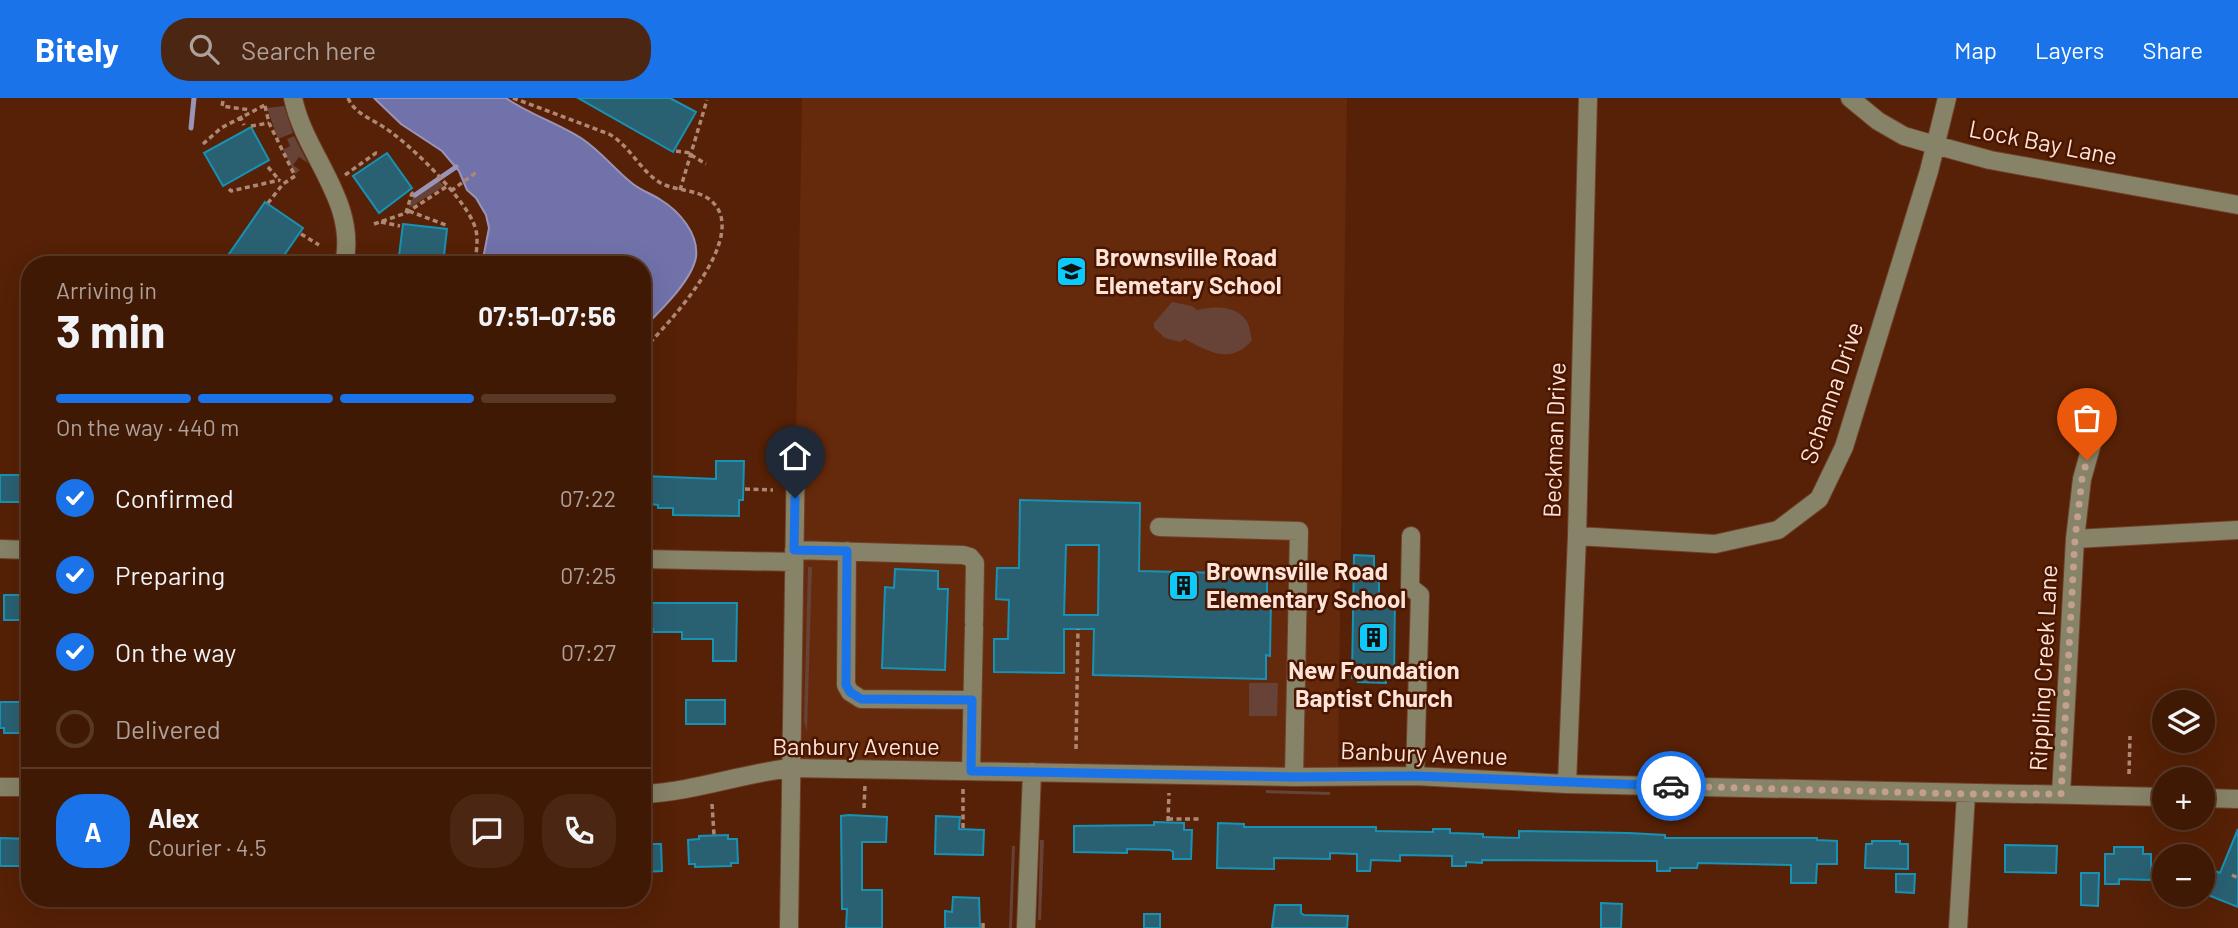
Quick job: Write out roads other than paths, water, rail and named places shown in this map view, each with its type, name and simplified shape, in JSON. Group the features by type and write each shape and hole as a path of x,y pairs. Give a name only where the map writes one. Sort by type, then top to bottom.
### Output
{"street":[{"path":"293,98 299,121 331,182 341,208 346,232 344,256"},
{"name":"Beckman Drive","path":"1567,784 1577,536 1588,98"},
{"name":"Lock Bay Lane","path":"1850,98 1878,121 1904,136 1935,145 1990,160 2238,205"},
{"name":"Schanna Drive","path":"1577,536 1715,544 1778,530 1819,499 1844,447 1947,98"},
{"path":"2075,539 2082,479 2098,422"},
{"path":"789,928 796,446"},
{"path":"1158,527 1299,531 1294,777"},
{"name":"Rippling Creek Lane","path":"2061,794 2075,539 2238,530"},
{"path":"1411,536 1410,586 1420,595 1415,776"},
{"path":"0,550 21,550"},
{"path":"847,551 846,685 850,692 861,699 972,700"},
{"path":"651,559 794,556 847,551 963,555 970,558 975,563 967,779"},
{"name":"Banbury Avenue","path":"651,793 693,788 755,772 790,768 967,779 1032,772 1294,777 1415,776 1567,784 2152,797"},
{"path":"1026,928 1032,772"},
{"path":"0,787 21,787"},
{"path":"1958,928 1966,794"},
{"path":"2215,798 2238,799"}],"water":[{"path":"374,98 506,98 581,138 633,184 658,198 681,217 691,232 696,248 696,257 688,276 674,296 651,320 651,256 484,256 489,228 486,215 476,198 467,190 459,171 442,151 401,124"}],"waterway":[{"path":"191,128 194,98"},
{"path":"415,195 456,167"}],"place":[{"name":"Brownsville Road Elemetary School","path":"1072,272"},
{"name":"Brownsville Road Elementary School","path":"1183,586"},
{"name":"New Foundation Baptist Church","path":"1374,637"}]}
